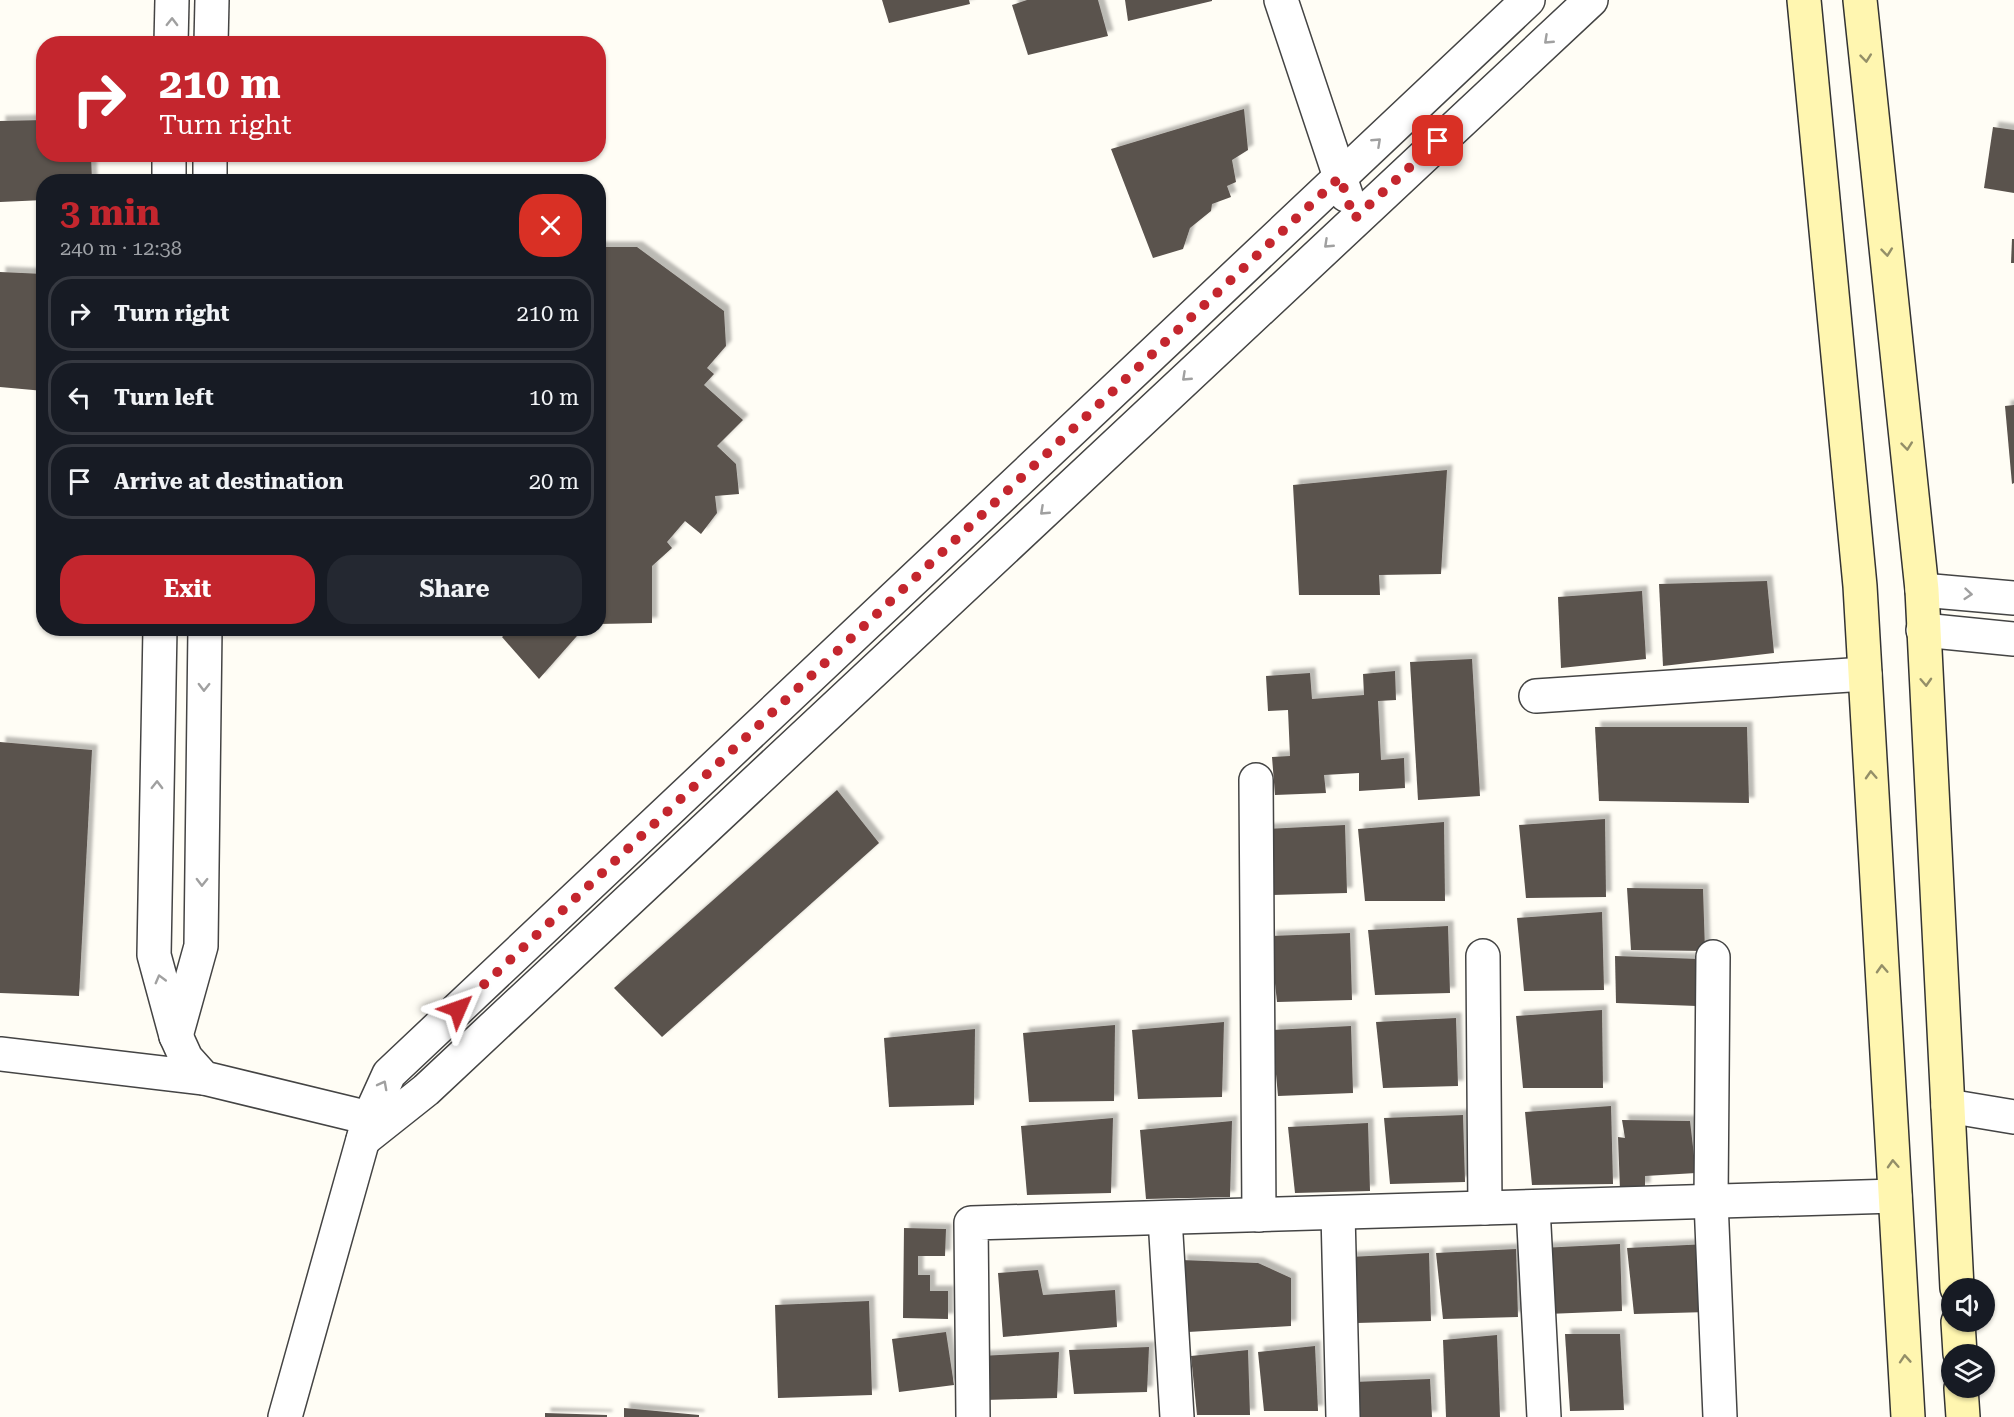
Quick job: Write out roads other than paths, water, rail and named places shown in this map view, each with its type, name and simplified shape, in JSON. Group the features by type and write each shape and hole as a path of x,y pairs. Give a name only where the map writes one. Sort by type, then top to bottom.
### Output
{"main road":[{"path":"1804,0 1860,586 1908,1417"},
{"path":"1860,0 1923,590 1923,630 1957,1278"},
{"path":"1962,1398 1963,1417"}],"street":[{"path":"171,36 172,0"},
{"path":"211,36 212,0"},
{"path":"1281,0 1354,219"},
{"path":"285,1417 366,1129 389,1074 1528,0"},
{"path":"366,1129 426,1090 1354,219 1591,0"},
{"path":"1923,590 2014,598"},
{"path":"1923,630 2014,639"},
{"path":"160,636 154,955 176,1036 186,1058 204,1078"},
{"path":"176,1036 201,946 205,636"},
{"path":"1536,696 1865,674"},
{"path":"1256,780 1259,1215"},
{"path":"1484,956 1485,1208"},
{"path":"1713,957 1711,1201 1720,1417"},
{"path":"0,1054 204,1078 366,1129"},
{"path":"1948,1107 2014,1117"},
{"path":"973,1417 971,1223 1894,1196"},
{"path":"1533,1207 1544,1417"},
{"path":"1338,1213 1343,1417"},
{"path":"1164,1218 1177,1417"}]}
